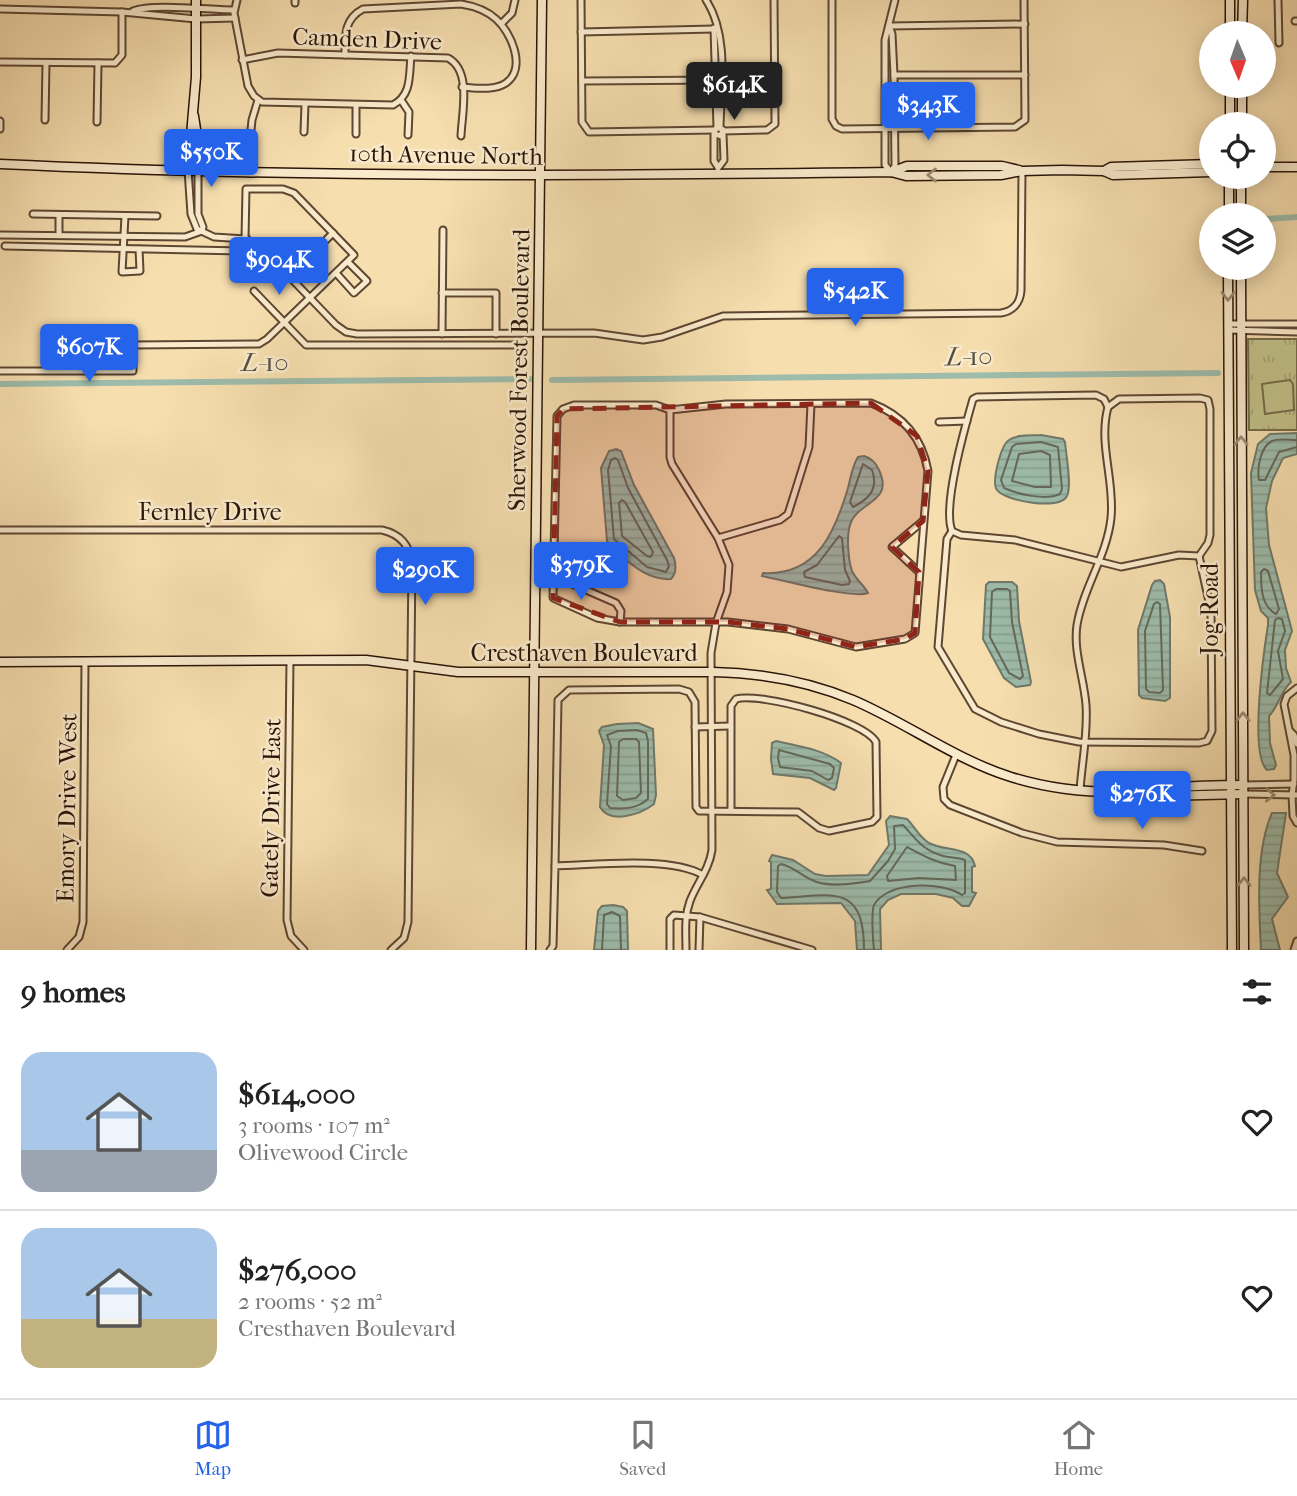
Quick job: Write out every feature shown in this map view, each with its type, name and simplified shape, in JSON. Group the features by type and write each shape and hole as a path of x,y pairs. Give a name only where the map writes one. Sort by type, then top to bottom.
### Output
{"street":[{"path":"154,16 156,0"},
{"path":"237,0 235,18 250,90 258,100 266,103 389,106 401,100 408,89 411,56"},
{"path":"501,24 512,13 515,0"},
{"name":"Sherwood Forest Boulevard","path":"531,950 542,0"},
{"path":"581,0 582,122 589,132 767,130 775,124 774,0"},
{"path":"706,0 715,25 719,131 724,160 718,171"},
{"path":"831,0 833,123 842,129 1019,126 1025,120 1024,0"},
{"path":"889,26 892,34 894,75 895,166 891,172 885,165 885,40 895,0"},
{"path":"1230,0 1230,21"},
{"path":"1242,21 1243,0"},
{"path":"1278,0 1279,43"},
{"path":"196,4 196,77 188,170 190,207 197,229 214,237 246,239 260,246 339,328 349,333 604,334 643,340 662,337 723,316 1001,313 1009,311 1018,303 1021,291 1022,171"},
{"path":"131,12 196,4 234,10"},
{"path":"345,55 347,25 355,13 367,7 466,5 482,9 501,24 510,39 515,56 514,69 508,81 491,88 462,87"},
{"path":"0,9 131,12 196,19 235,18"},
{"path":"0,62 115,63 121,58 122,12"},
{"path":"889,26 1024,24"},
{"path":"581,32 715,25"},
{"name":"Camden Drive","path":"242,60 278,53 444,56 451,59 461,72 461,136"},
{"path":"45,120 46,63"},
{"path":"97,63 97,122"},
{"path":"894,75 1025,75"},
{"path":"582,81 718,80"},
{"path":"251,130 258,100"},
{"path":"401,100 410,116 408,135"},
{"path":"304,132 305,104"},
{"path":"356,106 356,134"},
{"path":"192,109 200,156 198,207 202,231"},
{"path":"0,121 0,129"},
{"name":"10th Avenue North","path":"0,164 198,171 540,176 718,171 891,172 907,166 1002,166 1022,171 1104,171 1113,175 1199,172"},
{"name":"10th Avenue North","path":"1104,171 1111,167 1199,164"},
{"path":"1276,167 1297,167"},
{"path":"0,371 133,371 133,345 255,345 267,340 355,255 291,191 246,189 246,239 241,251 5,246"},
{"path":"33,214 157,216"},
{"path":"59,215 59,235"},
{"path":"125,216 122,272 140,271 139,249"},
{"path":"442,334 443,230"},
{"path":"0,235 189,236 202,231"},
{"path":"300,266 333,233"},
{"path":"336,273 354,293 366,281 348,262"},
{"name":"Jog Road","path":"1228,280 1232,950"},
{"name":"Jog Road","path":"1241,280 1244,950"},
{"path":"254,290 306,345 513,345"},
{"path":"442,293 496,293 496,334"},
{"path":"1228,327 1297,324"},
{"path":"1241,327 1297,332"},
{"path":"1080,790 1084,742 1086,704 1077,644 1077,624 1100,563 1111,517 1105,437 1108,407 1104,399 1096,395 977,397 973,400 948,513 952,531 947,539 938,646 975,709 1001,722 1039,734 1084,742 1199,743 1207,740 1212,731 1210,611 1199,556 1210,536 1208,400 1119,399 1108,407"},
{"path":"871,403 883,407 917,436 925,454 928,471 915,633 905,639 856,647 788,629 716,623 620,622 597,618 554,598 557,416 563,409 574,405 656,405 670,410 726,404 871,403"},
{"path":"718,538 780,520 788,514 809,447 811,404"},
{"path":"670,410 672,464 718,538 730,569 725,601 712,641 712,850 709,866 685,916 686,950"},
{"path":"939,422 967,421"},
{"path":"1229,478 1241,477"},
{"path":"919,572 892,547 923,522"},
{"name":"Fernley Drive","path":"0,530 382,530 397,535 410,551 411,667"},
{"path":"952,531 961,535 1015,540 1121,568 1179,555 1199,556"},
{"path":"554,576 616,603 621,611 620,622"},
{"name":"Gately Drive East","path":"290,660 287,920 293,940 304,950"},
{"name":"Cresthaven Boulevard","path":"0,662 366,660 450,672 713,672 777,678 855,701 956,755 1014,778 1080,790 1146,791 1162,796 1244,790"},
{"name":"Emory Drive West","path":"66,950 79,937 83,922 85,661"},
{"path":"391,950 404,938 408,922 411,667"},
{"path":"1297,688 1287,696 1284,704 1294,755 1293,816 1297,823"},
{"path":"550,950 553,946 558,699 563,694 569,690 679,689 689,692 695,702 696,807 699,811 797,812 819,828 829,831 872,822 877,817 876,742 873,736 843,721 792,704 753,697 736,699 731,706 730,726 731,810"},
{"path":"695,727 730,726"},
{"path":"1290,731 1297,744"},
{"path":"956,755 942,792 944,799 950,804 1022,834 1057,842 1164,845 1178,849 1202,850"},
{"path":"1244,790 1295,783"},
{"path":"1244,790 1294,795"},
{"path":"555,866 643,864 692,869 704,875"},
{"path":"670,950 670,919 674,915 700,917 812,950"},
{"path":"699,950 700,917"},
{"path":"1294,950 1297,941"}],"highlighted area":[{"path":"871,403 917,436 928,471 923,521 892,547 919,572 915,633 905,639 856,647 788,629 728,622 620,622 553,598 557,416 563,409"}],"green space":[{"path":"1248,339 1297,339 1297,430 1249,430"},
{"path":"1290,380 1293,384 1294,410 1265,414 1262,384"}],"water":[{"path":"1297,433 1297,454 1283,458 1272,481 1266,508 1269,545 1292,631 1285,650 1286,668 1291,682 1269,716 1270,743 1276,765 1274,769 1267,770 1262,760 1258,724 1268,618 1261,611 1255,590 1251,473 1258,444 1270,434"},
{"path":"1041,435 1063,439 1065,442 1069,478 1067,496 1054,503 1044,504 1021,501 1002,494 995,486 995,480 1006,443 1016,437"},
{"path":"609,451 621,451 634,485 674,558 676,569 671,579 653,577 638,569 610,547 607,541 601,468"},
{"path":"864,456 878,467 882,489 874,500 855,515 848,533 848,546 852,571 868,593 833,591 762,576 763,573 782,572 797,567 821,548 837,520 856,460"},
{"path":"1160,580 1164,584 1170,617 1170,698 1165,701 1142,698 1139,695 1138,630 1152,585"},
{"path":"989,582 1012,582 1017,586 1019,621 1030,685 1016,687 1004,678 983,639 986,585"},
{"path":"638,723 653,729 656,795 654,804 634,814 611,816 600,807 604,745 599,731 602,727"},
{"path":"776,741 818,751 841,763 836,788 834,790 810,778 773,774 772,743"},
{"path":"1272,813 1286,813 1277,873 1288,897 1272,919 1280,950 1261,950 1261,862"},
{"path":"890,816 907,819 929,843 963,852 972,859 975,866 972,867 972,892 976,893 969,906 962,906 953,898 936,894 901,894 888,900 880,909 881,950 857,950 855,921 841,903 777,904 767,890 771,889 769,861 772,855 793,860 815,874 868,875 889,845 886,821"},
{"path":"602,906 623,907 627,911 628,950 594,950 598,911"}],"waterway":[{"name":"L-10","path":"1276,218 1297,217"},
{"name":"L-10","path":"552,380 1218,373"},
{"name":"L-10","path":"0,384 530,379"}]}
